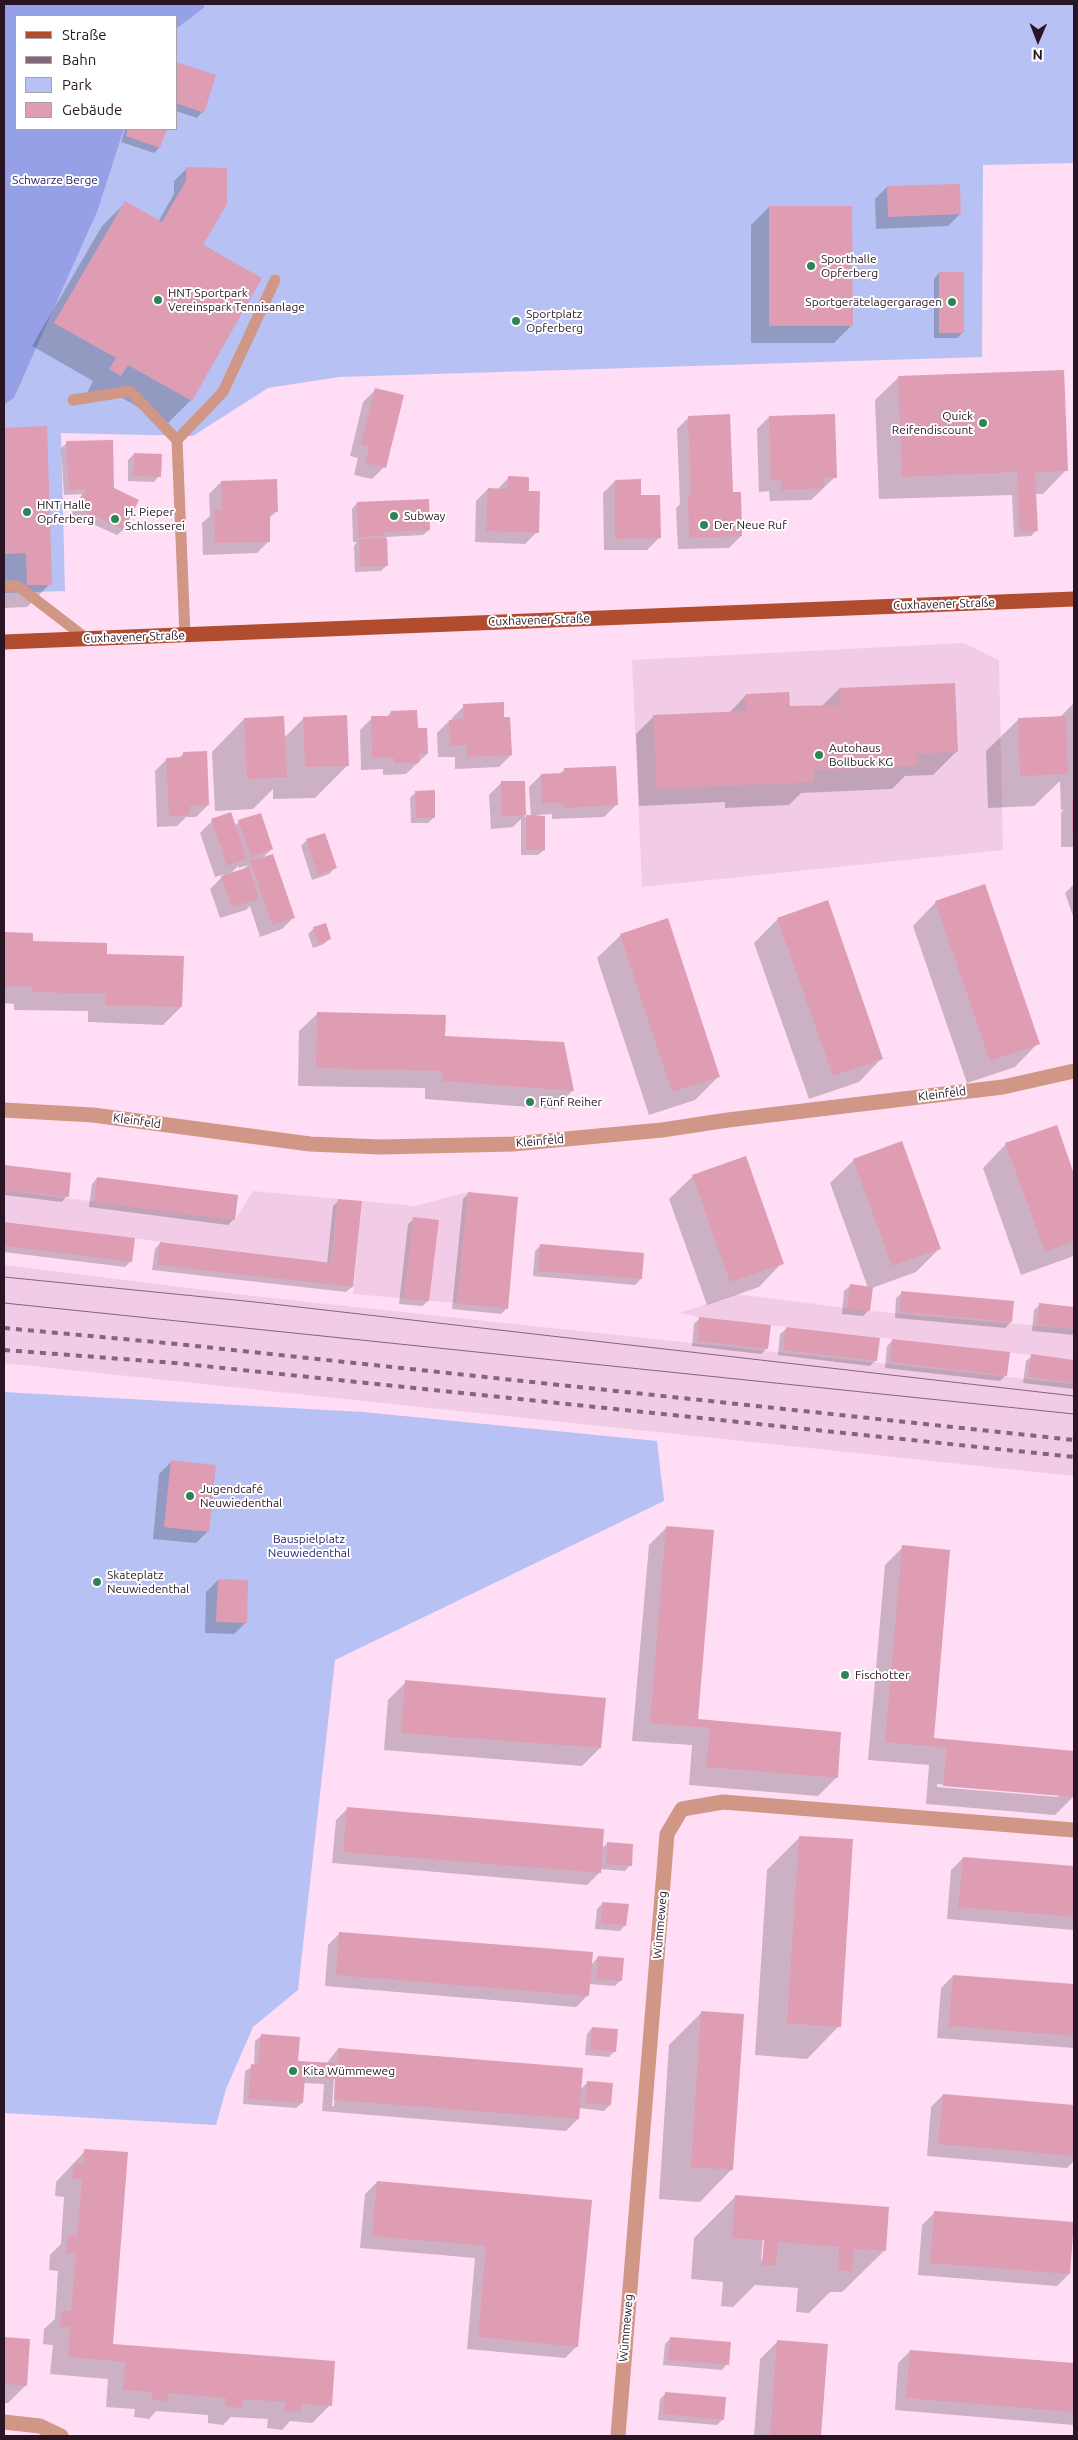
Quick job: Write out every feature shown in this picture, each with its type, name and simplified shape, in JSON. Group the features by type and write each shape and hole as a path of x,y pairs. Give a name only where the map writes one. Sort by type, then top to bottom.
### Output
{"main road":[{"name":"Cuxhavener Straße","path":"4,642 1074,599"}],"street":[{"name":"Kleinfeld","path":"4,1110 94,1115 310,1144 381,1147 513,1144 662,1130 1003,1086 1074,1072"},
{"name":"Wümmeweg","path":"618,2436 667,1834 682,1809 723,1802 1074,1830"},
{"path":"4,2422 40,2426 62,2436"}],"lane":[{"path":"177,440 223,392 276,280"},
{"path":"73,400 130,391 177,440 185,635"},
{"path":"4,586 18,586 87,639"}],"shaded area":[{"name":"Autohaus Bollbuck KG","path":"964,643 999,660 1003,850 642,887 632,660"},
{"path":"4,1190 235,1220 253,1191 338,1199 331,1263 4,1222"},
{"path":"468,1192 457,1303 353,1294 362,1201 415,1206"},
{"path":"4,1265 262,1297 1074,1384 1074,1476 4,1363"},
{"path":"737,1294 870,1311 1074,1329 1074,1360 699,1317 680,1313"}],"green space":[{"name":"Schwarze Berge","path":"4,4 205,4 204,8 178,28 178,15 15,15 15,130 124,130 98,210 14,398 4,405"},
{"name":"Sportplatz Opferberg","path":"205,4 1074,4 1074,163 983,165 982,357 339,377 268,388 193,436 61,433 65,591 4,593 4,405 14,398 98,210 124,130 178,130 178,28 204,8"},
{"name":"Bauspielplatz Neuwiedenthal","path":"4,1392 363,1412 657,1441 664,1501 335,1660 298,1990 253,2027 226,2089 216,2125 4,2113"}],"building":[{"path":"178,63 216,75 204,113 178,104"},
{"path":"128,130 167,130 160,148 126,136"},
{"name":"HNT Sportpark Vereinspark Tennisanlage","path":"186,167 227,168 227,204 203,245 262,278 192,401 128,365 121,376 109,369 116,358 54,323 125,201 162,222 186,181"},
{"path":"960,184 961,214 888,217 887,186"},
{"name":"Sporthalle Opferberg","path":"769,206 852,206 853,326 769,326"},
{"name":"Sportgerätelagergaragen","path":"939,272 964,272 964,333 939,333"},
{"name":"Quick Reifendiscount","path":"1064,370 1068,471 1035,472 1038,531 1019,532 1017,472 902,477 898,376"},
{"path":"375,388 404,395 386,468 365,463 369,446 361,444"},
{"path":"730,414 733,492 741,492 742,536 689,538 688,495 691,494 688,416"},
{"path":"835,414 837,478 824,478 824,488 781,490 781,480 771,481 769,416"},
{"name":"HNT Halle Opferberg","path":"47,426 52,585 27,585 26,553 4,554 4,428"},
{"path":"113,440 114,488 139,500 124,530 76,508 86,489 69,490 66,441"},
{"path":"134,453 162,454 161,477 133,476"},
{"path":"508,476 529,477 529,491 540,491 539,533 486,531 488,488 508,489"},
{"path":"277,479 278,512 270,512 270,542 215,543 214,510 222,510 221,481"},
{"path":"641,479 641,495 660,495 661,538 615,539 615,480"},
{"name":"Subway","path":"429,499 430,530 383,532 383,536 358,537 357,502"},
{"path":"387,538 388,566 360,567 359,539"},
{"path":"955,683 958,752 916,754 917,766 814,770 814,782 657,789 653,715 746,711 746,694 789,692 790,706 840,705 839,688"},
{"path":"504,702 504,717 510,717 512,755 467,757 466,745 450,746 449,720 464,719 463,704"},
{"path":"417,710 418,728 427,728 428,754 419,754 419,763 394,763 394,758 372,758 371,716 391,716 391,711"},
{"path":"347,715 349,766 305,767 303,717"},
{"path":"284,716 287,777 247,779 244,718"},
{"path":"1066,716 1068,774 1020,776 1018,718"},
{"path":"207,751 209,805 190,806 190,815 169,816 166,758 183,757 183,752"},
{"path":"616,766 618,805 564,808 564,803 542,803 541,774 564,773 564,768"},
{"path":"501,781 525,781 526,815 502,817"},
{"path":"435,790 435,818 416,818 415,791"},
{"path":"1072,800 1074,800 1074,835 1072,835"},
{"path":"231,812 247,859 227,866 211,819"},
{"path":"261,813 273,849 251,857 238,820"},
{"path":"526,815 545,816 545,850 526,850"},
{"path":"325,833 337,868 318,875 306,839"},
{"path":"273,854 295,918 272,925 250,861"},
{"path":"249,867 259,899 232,907 221,876"},
{"path":"985,884 1040,1044 990,1061 935,901"},
{"path":"828,900 883,1059 833,1076 777,918"},
{"path":"668,918 720,1077 672,1092 620,934"},
{"path":"326,923 331,939 319,944 313,927"},
{"path":"4,932 33,933 33,941 107,943 107,954 184,956 182,1007 105,1005 106,994 32,992 32,986 4,986"},
{"path":"317,1012 446,1015 445,1036 564,1042 574,1091 442,1081 442,1071 316,1068"},
{"path":"1057,1125 1074,1174 1074,1241 1045,1252 1005,1143"},
{"path":"902,1141 941,1249 892,1266 853,1159"},
{"path":"746,1156 784,1264 730,1282 692,1175"},
{"path":"4,1165 71,1173 69,1197 4,1190"},
{"path":"97,1177 238,1195 235,1220 94,1202"},
{"path":"468,1192 518,1197 508,1309 457,1303"},
{"path":"338,1199 362,1201 353,1287 157,1265 160,1242 332,1263"},
{"path":"413,1217 439,1220 429,1301 404,1299"},
{"path":"4,1222 135,1238 132,1262 4,1246"},
{"path":"540,1244 644,1253 642,1279 538,1271"},
{"path":"850,1284 873,1287 870,1311 847,1308"},
{"path":"901,1291 1014,1301 1012,1322 900,1312"},
{"path":"1039,1303 1074,1307 1074,1329 1037,1325"},
{"path":"699,1317 771,1325 768,1349 697,1341"},
{"path":"786,1327 880,1338 877,1361 783,1350"},
{"path":"892,1339 1010,1352 1007,1376 890,1362"},
{"path":"1031,1354 1074,1360 1074,1383 1028,1377"},
{"name":"Jugendcafé Neuwiedenthal","path":"171,1460 216,1465 209,1532 164,1527"},
{"path":"666,1526 714,1530 698,1719 841,1732 838,1778 706,1767 710,1728 650,1723"},
{"path":"902,1545 950,1550 934,1738 1074,1751 1074,1797 943,1786 947,1748 885,1742"},
{"path":"218,1579 248,1580 247,1623 216,1622"},
{"path":"405,1680 606,1698 601,1748 401,1733"},
{"path":"347,1807 604,1829 601,1873 343,1852"},
{"path":"799,1836 853,1839 841,2027 787,2023"},
{"path":"607,1842 633,1844 632,1866 606,1864"},
{"path":"963,1857 1074,1866 1074,1917 958,1907"},
{"path":"602,1902 629,1904 626,1926 601,1923"},
{"path":"339,1932 593,1952 589,1996 336,1975"},
{"path":"598,1956 624,1958 622,1981 596,1979"},
{"path":"953,1975 1074,1984 1074,2036 949,2026"},
{"path":"701,2011 744,2014 733,2170 691,2167"},
{"path":"592,2027 618,2029 616,2052 590,2050"},
{"path":"261,2034 300,2037 298,2061 337,2063 338,2048 583,2068 579,2119 334,2100 335,2079 305,2077 303,2103 248,2099 251,2064 258,2065"},
{"path":"587,2081 613,2083 611,2105 585,2103"},
{"path":"943,2094 1074,2105 1074,2156 938,2144"},
{"path":"84,2149 128,2152 113,2344 335,2361 332,2406 302,2404 301,2412 284,2411 285,2402 243,2399 242,2408 225,2406 226,2398 168,2393 168,2401 152,2400 152,2392 123,2390 125,2362 68,2357 70,2327 60,2327 62,2310 71,2311 76,2254 66,2253 68,2236 77,2236 82,2179 72,2179 74,2163 83,2163"},
{"path":"377,2181 592,2200 578,2347 478,2337 486,2246 372,2236"},
{"path":"735,2195 889,2207 886,2251 854,2249 852,2272 838,2270 839,2247 778,2242 776,2266 762,2265 764,2240 732,2238"},
{"path":"934,2211 1074,2222 1070,2274 930,2263"},
{"path":"4,2337 30,2339 27,2386 4,2384"},
{"path":"670,2337 731,2342 729,2365 668,2360"},
{"path":"777,2340 828,2344 821,2436 770,2436"},
{"path":"910,2350 1074,2363 1074,2412 906,2398"},
{"path":"665,2392 726,2397 724,2420 663,2414"}],"tram line":[{"path":"4,1277 255,1302 1074,1396"},
{"path":"4,1303 1074,1414"}],"railway":[{"path":"4,1328 177,1344 1074,1440"},
{"path":"4,1350 175,1363 1074,1457"}],"place":[{"name":"Sporthalle Opferberg","path":"811,266"},
{"name":"HNT Sportpark Vereinspark Tennisanlage","path":"158,300"},
{"name":"Sportgerätelagergaragen","path":"952,302"},
{"name":"Sportplatz Opferberg","path":"516,321"},
{"name":"Quick Reifendiscount","path":"983,423"},
{"name":"HNT Halle Opferberg","path":"27,512"},
{"name":"Subway","path":"394,516"},
{"name":"H. Pieper Schlosserei","path":"115,519"},
{"name":"Der Neue Ruf","path":"704,525"},
{"name":"Autohaus Bollbuck KG","path":"819,755"},
{"name":"Fünf Reiher","path":"530,1102"},
{"name":"Jugendcafé Neuwiedenthal","path":"190,1496"},
{"name":"Skateplatz Neuwiedenthal","path":"97,1582"},
{"name":"Fischotter","path":"845,1675"},
{"name":"Kita Wümmeweg","path":"293,2071"}]}
